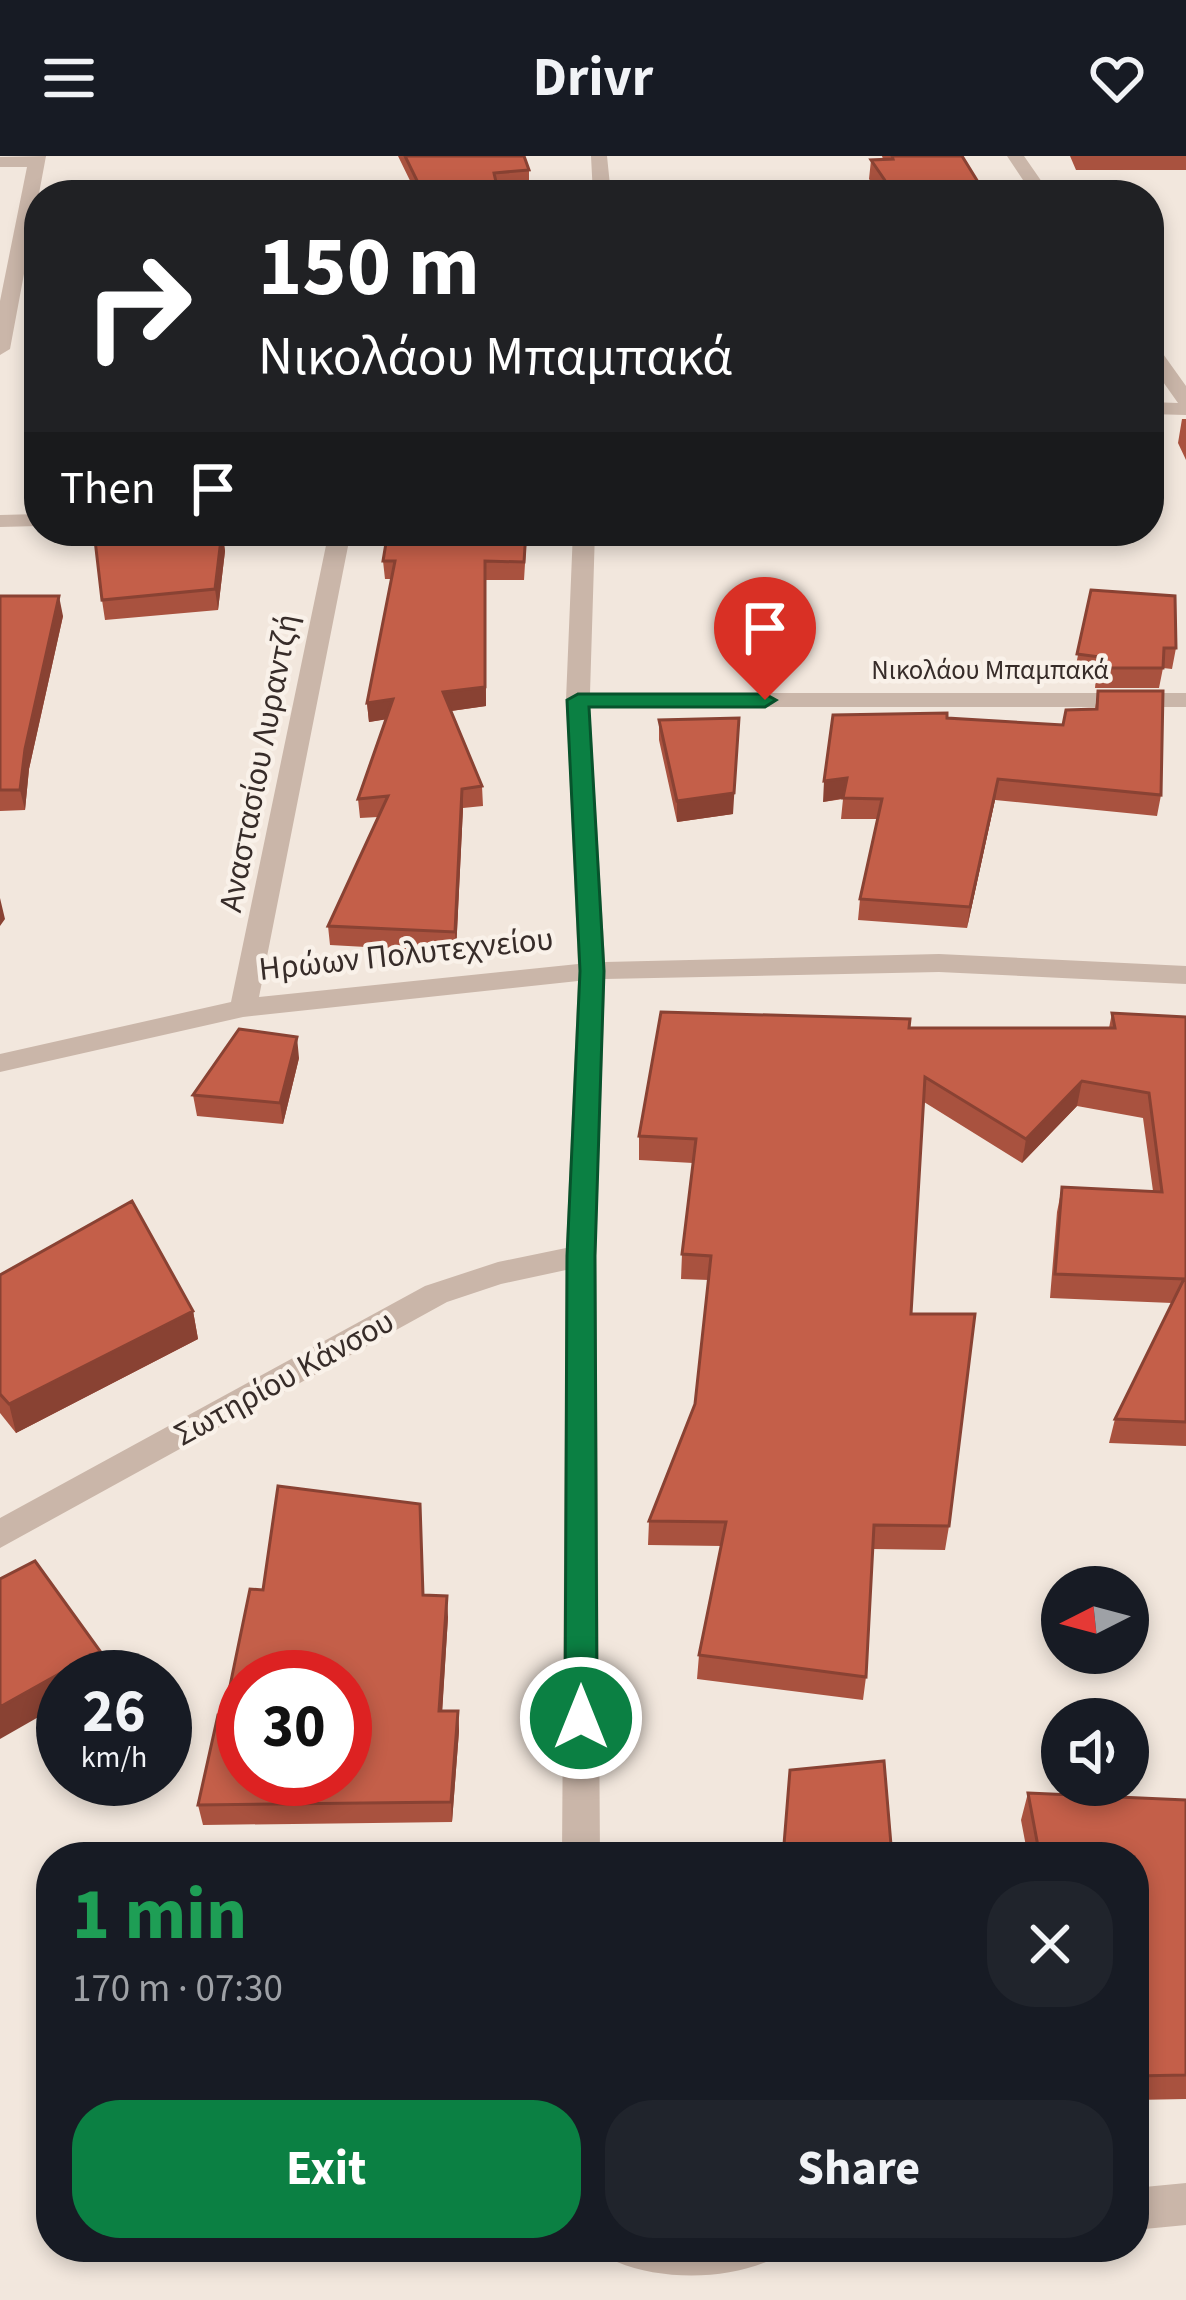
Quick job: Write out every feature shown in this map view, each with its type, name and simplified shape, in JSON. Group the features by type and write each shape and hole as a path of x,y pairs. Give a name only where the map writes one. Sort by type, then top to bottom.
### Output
{"street":[{"path":"0,162 37,159"},
{"path":"0,349 24,216"},
{"path":"1164,371 1186,405"},
{"name":"Αναστασίου Λυραντζή","path":"243,1008 337,546"},
{"path":"581,1842 581,1256 592,971 578,700 583,546"},
{"name":"Νικολάου Μπαμπακά","path":"578,700 1186,700"},
{"name":"Ηρώων Πολυτεχνείου","path":"0,1063 243,1008 592,971 939,963 1186,974"},
{"name":"Σωτηρίου Κάνσου","path":"0,1534 436,1294 498,1273 581,1256"},
{"path":"1149,2208 1186,2204"}],"building":[{"path":"405,156 524,156 529,170 494,173 496,180 417,180"},
{"path":"962,156 977,180 885,180 871,160"},
{"path":"96,546 220,546 215,589 102,600"},
{"path":"386,546 525,546 524,562 485,561 485,687 443,692 482,786 462,789 455,932 328,926 388,796 358,799 393,699 367,703 395,561 383,561"},
{"path":"1091,590 1175,596 1176,648 1164,648 1163,668 1099,668 1100,657 1077,654"},
{"path":"0,596 59,596 20,790 0,790"},
{"path":"1098,691 1163,691 1161,795 998,779 970,907 860,899 882,799 843,798 847,778 824,781 833,715 947,713 947,718 1063,725 1066,710 1097,709"},
{"path":"739,718 734,793 677,801 659,720"},
{"path":"661,1012 910,1019 909,1028 1115,1028 1112,1013 1186,1017 1186,1422 1115,1419 1184,1279 1055,1274 1062,1187 1162,1192 1149,1093 1082,1081 1026,1139 925,1077 911,1314 975,1314 949,1526 874,1525 866,1677 699,1655 726,1522 649,1521 695,1404 711,1256 682,1254 696,1139 639,1136"},
{"path":"239,1029 297,1037 280,1103 193,1095"},
{"path":"132,1201 193,1311 9,1404 0,1394 0,1275"},
{"path":"278,1486 420,1504 423,1595 447,1596 439,1711 458,1711 451,1802 372,1803 372,1650 237,1650 250,1589 263,1590"},
{"path":"35,1561 99,1650 36,1650 36,1687 0,1707 0,1579"},
{"path":"216,1724 216,1805 198,1805"},
{"path":"884,1761 891,1842 784,1842 790,1770"},
{"path":"1028,1793 1041,1794 1041,1806 1149,1806 1149,1798 1186,1800 1186,2075 1149,2076 1149,1842 1037,1842"}],"route":[{"path":"581,1718 581,1256 592,971 578,700 765,700"}]}
